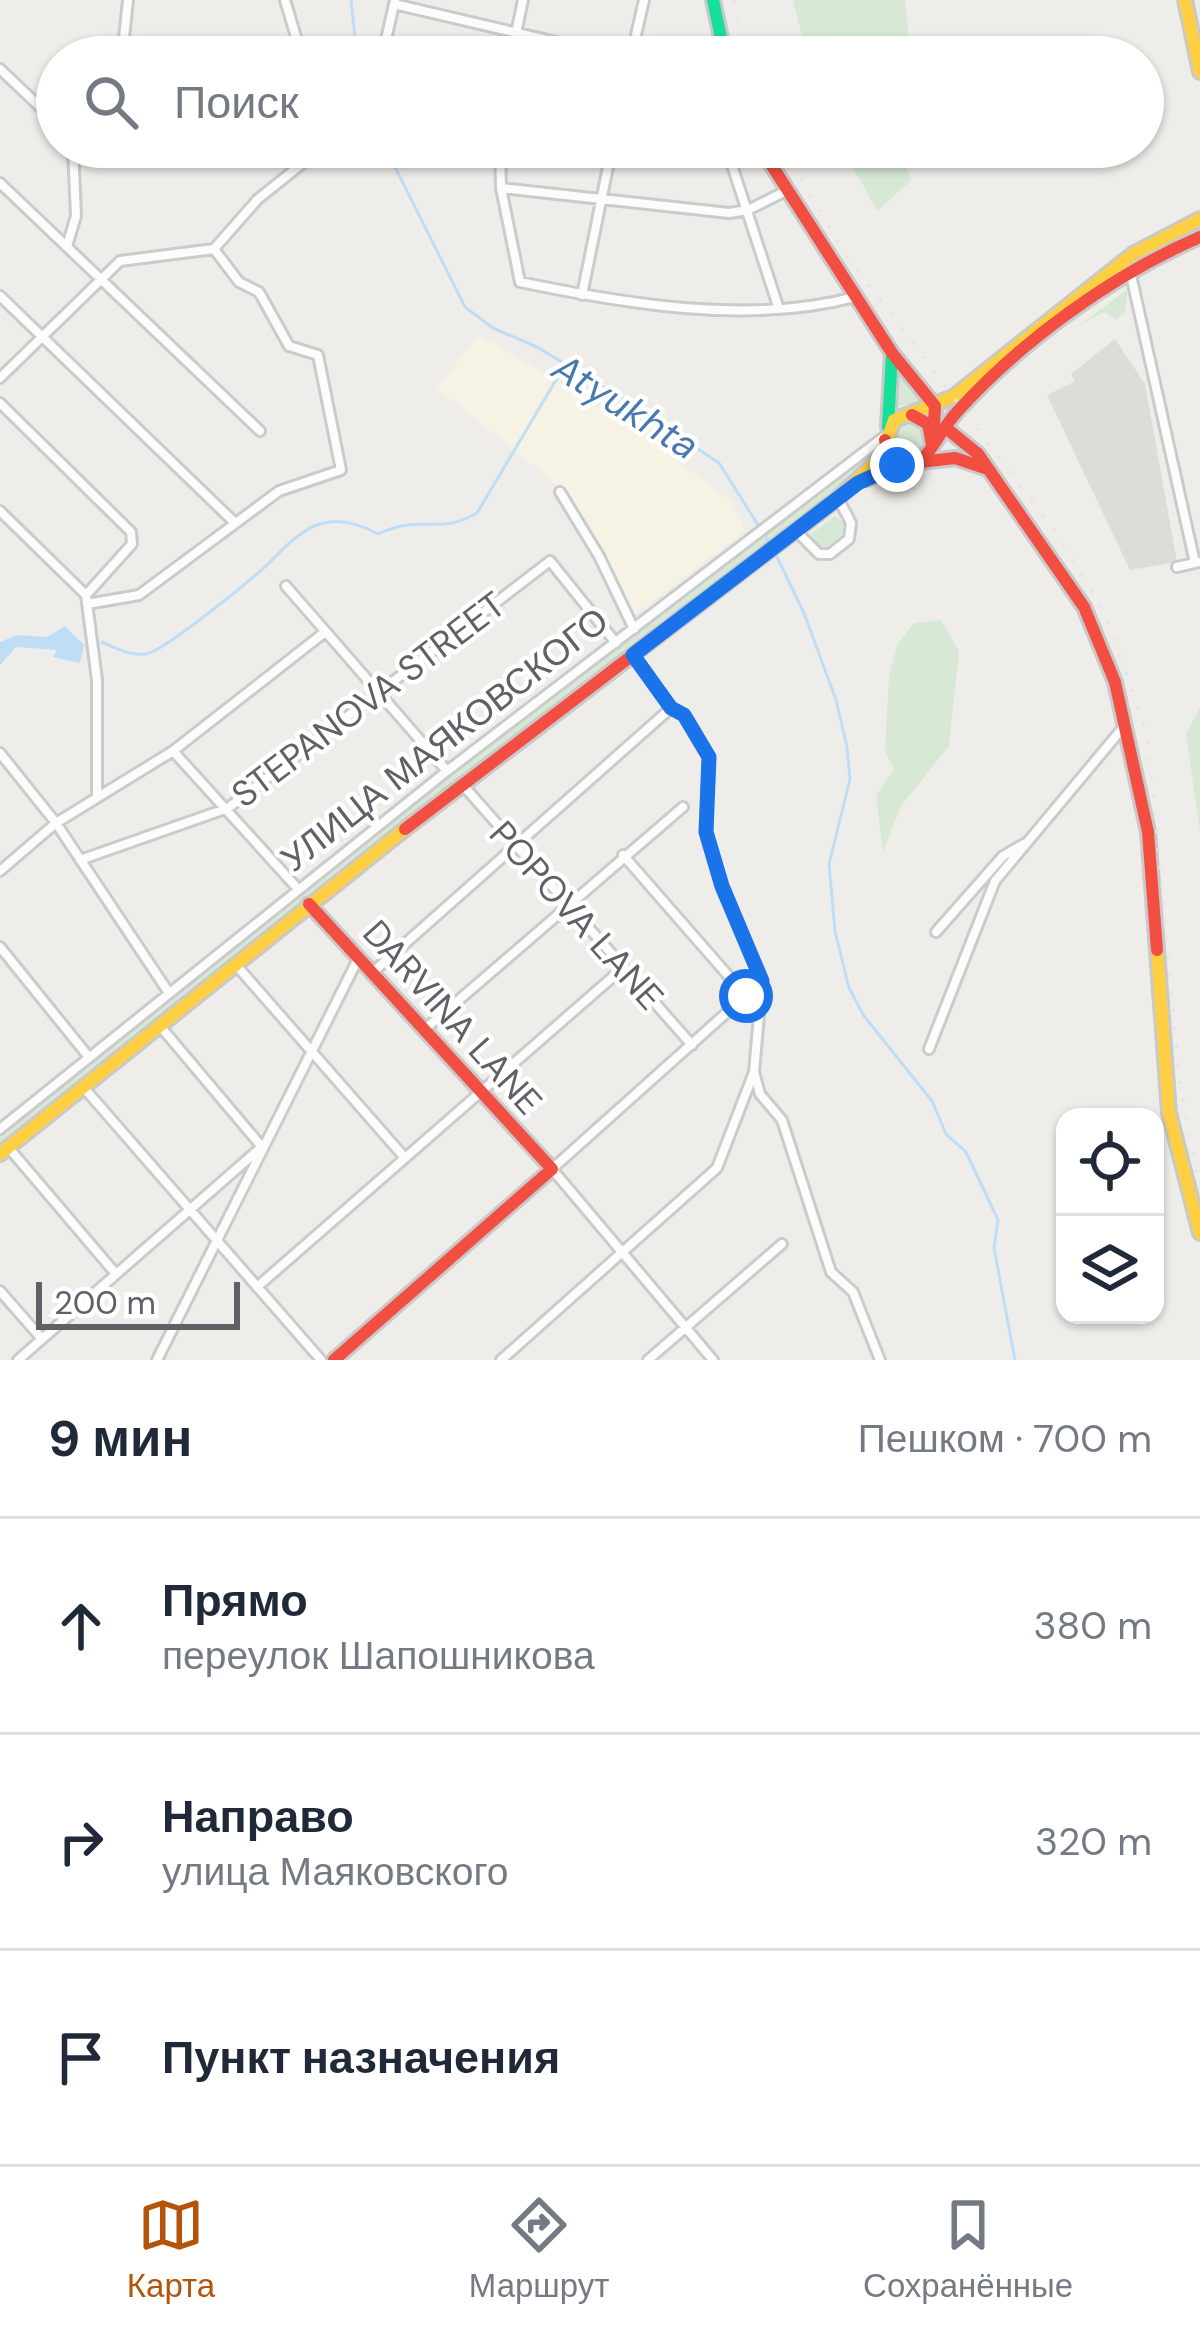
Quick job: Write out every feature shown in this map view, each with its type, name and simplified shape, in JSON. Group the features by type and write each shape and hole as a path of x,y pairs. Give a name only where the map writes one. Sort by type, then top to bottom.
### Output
{"main road":[{"path":"713,0 721,36"},
{"path":"1185,0 1200,72"},
{"path":"771,168 892,353 935,406 931,447"},
{"path":"886,432 903,416 935,406 1133,254 1200,219"},
{"path":"910,463 931,447 985,387 1131,273 1200,237"},
{"path":"892,353 886,432 889,454 910,463 967,459 989,470"},
{"path":"903,416 928,424 931,447"},
{"path":"946,428 989,470 1092,622 1127,723 1148,832 1168,1113 1200,1233"},
{"name":"УЛИЦА МАЯКОВСКОГО","path":"4,1150 462,784 858,483 880,458 886,432"},
{"name":"УЛИЦА МАЯКОВСКОГО","path":"858,483 910,463"},
{"name":"DARVINA LANE","path":"309,904 552,1169"},
{"path":"334,1360 552,1169"}],"street":[{"path":"124,36 128,0"},
{"path":"285,0 296,36"},
{"path":"513,36 523,0"},
{"path":"636,36 644,0"},
{"path":"387,36 394,2 534,36"},
{"path":"0,69 36,103"},
{"path":"67,247 76,216 74,168"},
{"path":"0,378 98,276 119,261 214,249 258,199 297,168"},
{"path":"501,168 520,282 582,295 779,309 810,309 855,298"},
{"path":"582,295 607,168"},
{"path":"733,168 779,309"},
{"path":"0,183 260,431"},
{"path":"501,188 600,201 748,210 784,192"},
{"path":"87,599 139,596 279,491 341,470 318,355 289,346 259,292 239,282 214,249"},
{"path":"1131,273 1197,563 1177,566"},
{"path":"0,296 233,521"},
{"path":"0,403 131,532 132,544 87,599"},
{"name":"УЛИЦА МАЯКОВСКОГО","path":"4,1125 447,771 778,520 886,432"},
{"path":"560,492 599,556 634,629"},
{"path":"793,533 819,554 830,554 849,539 851,523 838,498"},
{"path":"0,511 87,599 97,680 98,796"},
{"name":"STEPANOVA STREET","path":"80,860 228,808 550,561 616,643"},
{"path":"286,586 447,771"},
{"path":"0,872 56,823 173,751 325,632"},
{"path":"501,1360 717,1168 754,1072 762,981 722,886 706,832 709,757 684,715 671,708 633,655"},
{"path":"373,972 671,708"},
{"path":"929,1049 995,881 1127,723"},
{"path":"173,751 298,889"},
{"path":"0,753 56,823 169,993"},
{"name":"POPOVA LANE","path":"462,784 692,1045"},
{"path":"424,1030 683,807"},
{"path":"936,932 1003,856 1031,840"},
{"path":"623,856 746,996"},
{"path":"0,947 88,1056"},
{"path":"157,1360 359,957"},
{"path":"236,964 405,1158"},
{"path":"256,1287 623,968"},
{"path":"712,1360 552,1169 762,981"},
{"path":"160,1026 265,1144"},
{"path":"754,1072 760,1094 782,1120 800,1164 831,1271 853,1292 880,1360"},
{"path":"84,1088 321,1360"},
{"path":"0,1112 4,1125"},
{"path":"18,1360 265,1144"},
{"path":"4,1150 116,1274"},
{"path":"648,1360 782,1244"},
{"path":"0,1291 42,1339"}],"shaded area":[{"path":"479,335 630,425 733,503 745,531 633,616 564,490 437,388"},
{"path":"1115,339 1145,384 1177,562 1130,570 1047,395 1075,381 1071,374"}],"green space":[{"path":"793,0 905,0 909,36 802,36"},
{"path":"853,168 907,168 911,181 877,211"},
{"path":"1128,289 1125,312 1116,320 1104,312 1077,327"},
{"path":"900,367 922,402 893,407"},
{"path":"909,420 922,425 927,438 922,451 909,456 896,451 891,438 896,425"},
{"path":"868,455 846,481 402,822 0,1143 0,1133 397,815"},
{"path":"835,516 848,525 847,538 820,552 806,538"},
{"path":"941,620 959,651 949,746 901,806 883,852 876,796 894,769 885,751 889,677 897,645 914,623"},
{"path":"1200,708 1200,832 1186,733"}],"water":[{"path":"65,626 84,645 80,663 53,657 57,650 16,647 0,665 0,642 17,635 47,637"}],"waterway":[{"name":"Atyukhta","path":"351,0 355,36"},
{"name":"Atyukhta","path":"396,168 465,307 493,328 537,347 628,402 719,463 770,544"},
{"path":"102,642 134,654 156,650 231,596 296,537 320,524 346,522 378,534 407,525 451,523 477,513 565,365"},
{"name":"Atyukhta","path":"775,553 804,613 836,700 847,747 850,779 829,864 835,931 849,988 864,1016 932,1101 946,1134 966,1152 998,1220 994,1248 1015,1360"}],"railway":[{"path":"733,0 742,36"},
{"path":"795,168 841,248 1056,533 1106,614 1148,738 1180,1084 1200,1192"}],"traffic: fast":[{"path":"713,0 721,36"},
{"path":"888,427 892,353"}],"traffic: slow":[{"path":"1185,0 1200,72"},
{"path":"837,499 880,458 894,420 953,397 1133,254 1200,219"},
{"path":"867,479 905,463"},
{"path":"0,1154 405,829"},
{"path":"1157,950 1169,1113 1200,1233"}],"traffic: jam":[{"path":"773,168 892,353 935,406 933,442"},
{"path":"885,440 897,460 924,458 957,412 1039,335 1101,290 1200,237"},
{"path":"912,415 928,424 932,445"},
{"path":"946,428 978,454 1084,607 1115,682 1148,832 1157,950"},
{"path":"920,462 955,458 985,468"},
{"path":"405,829 837,499"},
{"path":"309,904 552,1169 334,1360"}],"route":[{"path":"746,996 762,981 757,959 722,886 706,832 706,797 712,777 709,757 684,715 671,708 633,655 858,483 897,465"}]}
